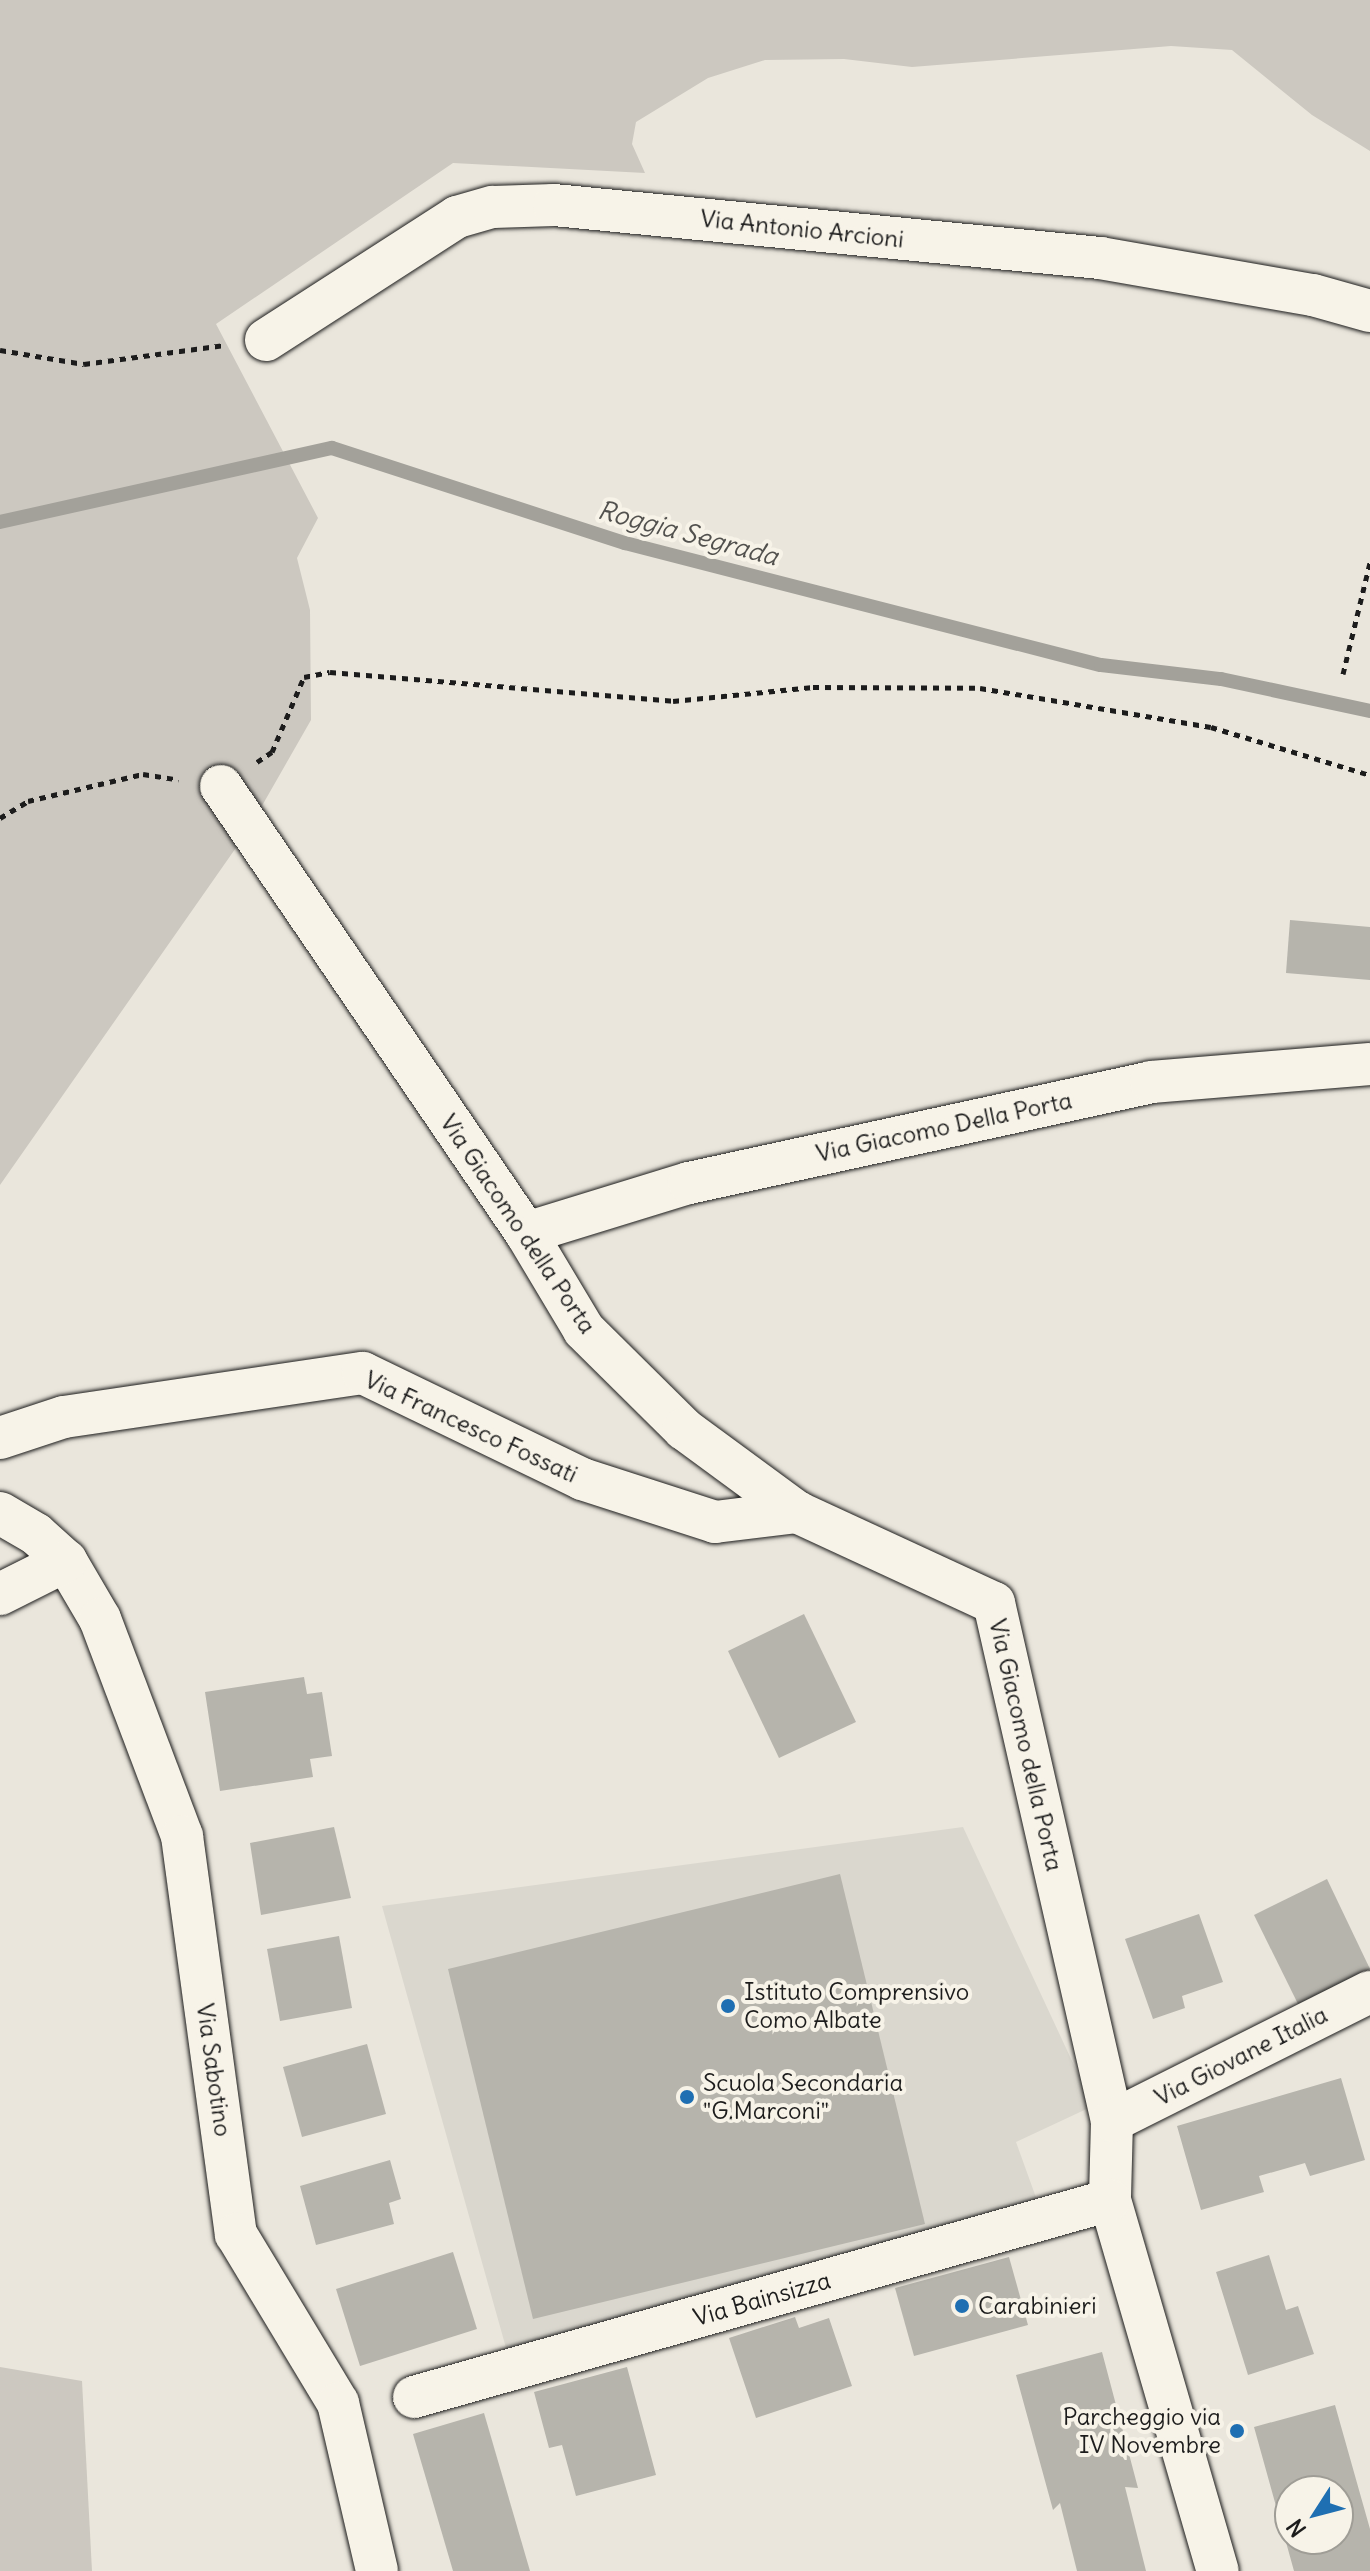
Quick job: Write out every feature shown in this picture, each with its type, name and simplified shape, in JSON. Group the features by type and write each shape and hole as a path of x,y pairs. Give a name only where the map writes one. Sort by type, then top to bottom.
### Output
{"street":[{"name":"Via Antonio Arcioni","path":"266,340 457,217 493,207 554,205 1100,258 1313,295 1370,311"},
{"name":"Via Giacomo della Porta","path":"221,786 526,1233 584,1330 684,1429 797,1512 994,1603 1112,2121"},
{"name":"Via Giacomo Della Porta","path":"526,1233 689,1183 1151,1082 1370,1064"},
{"name":"Via Francesco Fossati","path":"0,1438 64,1417 363,1373 582,1479 715,1522 797,1512"},
{"name":"Via Sabotino","path":"0,1513 36,1534 66,1561 100,1619 182,1836 236,2234 338,2403 377,2571"},
{"path":"0,1594 66,1561"},
{"name":"Via Giovane Italia","path":"1112,2121 1370,1992"},
{"path":"1112,2121 1110,2200 1218,2571"},
{"name":"Via Bainsizza","path":"414,2397 1110,2200"}],"path":[{"path":"0,350 84,364 266,340"},
{"path":"1343,674 1370,562"},
{"path":"0,818 28,801 143,774 221,786 272,752 304,677 330,672 673,701 813,687 980,688 1211,727 1370,775"}],"shaded area":[{"path":"0,0 1370,0 1370,151 1312,115 1232,50 1171,46 912,67 844,59 765,60 708,78 636,122 632,144 645,173 453,163 216,324 318,518 297,558 310,610 311,720 247,832 0,1185"},
{"name":"Istituto Comprensivo Como Albate","path":"963,1827 1093,2106 1016,2142 1038,2203 508,2355 382,1906"},
{"path":"0,2367 82,2381 92,2571 0,2571"}],"building":[{"path":"1290,920 1370,927 1370,980 1286,973"},
{"path":"804,1614 856,1722 779,1758 728,1651"},
{"path":"304,1677 307,1694 322,1692 332,1756 310,1759 313,1777 220,1791 205,1692"},
{"path":"334,1827 351,1898 261,1915 250,1843"},
{"name":"Scuola Secondaria \"G.Marconi\"","path":"840,1874 925,2224 533,2319 448,1969"},
{"path":"1327,1879 1370,1969 1298,2004 1254,1915"},
{"path":"1199,1914 1223,1982 1182,1996 1185,2008 1153,2019 1125,1939"},
{"path":"339,1936 352,2008 280,2021 267,1949"},
{"path":"367,2044 386,2114 302,2137 283,2067"},
{"path":"1341,2078 1365,2160 1310,2176 1305,2163 1259,2176 1264,2192 1201,2210 1177,2126"},
{"path":"390,2160 401,2199 389,2203 394,2224 316,2245 300,2186"},
{"path":"453,2252 477,2329 360,2366 336,2289"},
{"path":"1269,2255 1286,2310 1298,2306 1314,2354 1248,2375 1216,2272"},
{"name":"Carabinieri","path":"1009,2257 1028,2325 914,2356 895,2288"},
{"path":"795,2317 799,2328 829,2318 852,2386 756,2418 729,2338"},
{"path":"1102,2352 1138,2488 1125,2487 1146,2571 1077,2571 1060,2503 1053,2510 1016,2375"},
{"path":"627,2367 656,2475 576,2496 562,2445 549,2448 534,2392"},
{"path":"1335,2405 1370,2529 1370,2571 1294,2571 1290,2555 1354,2555 1354,2475 1274,2475 1274,2499 1254,2427"},
{"path":"484,2413 530,2571 453,2571 413,2434"}],"waterway":[{"name":"Roggia Segrada","path":"0,522 332,448 625,543 1101,665 1221,679 1370,711"}],"place":[{"name":"Istituto Comprensivo Como Albate","path":"728,2006"},
{"name":"Scuola Secondaria \"G.Marconi\"","path":"687,2097"},
{"name":"Carabinieri","path":"962,2306"},
{"name":"Parcheggio via IV Novembre","path":"1237,2431"}]}
